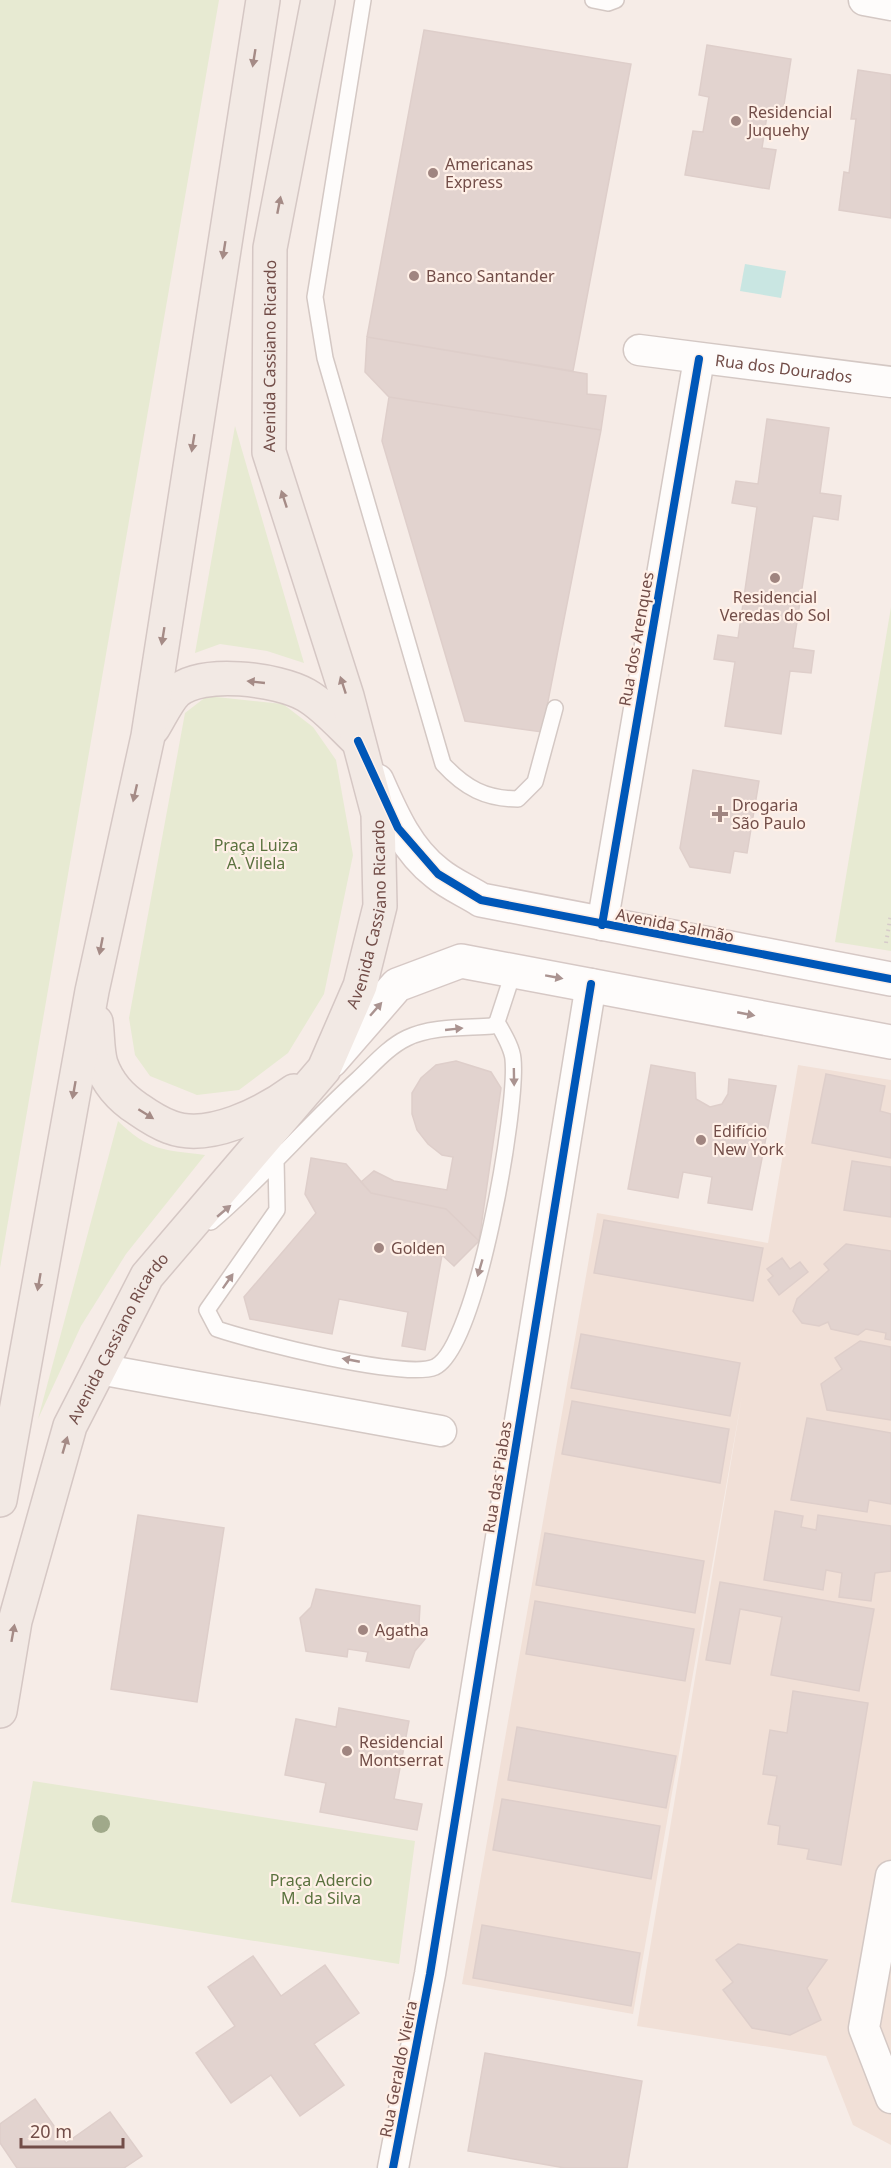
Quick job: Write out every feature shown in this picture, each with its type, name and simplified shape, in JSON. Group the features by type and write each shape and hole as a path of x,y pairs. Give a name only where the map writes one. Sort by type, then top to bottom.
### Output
{"main road":[{"path":"0,1500 92,991 148,736 262,0"},
{"name":"Avenida Cassiano Ricardo","path":"0,1711 15,1621 70,1426 147,1276 274,1145 324,1069 360,986 380,906 378,814 346,696 269,452 270,248 318,0"},
{"path":"148,736 176,692 204,678 285,685 308,696 358,741"},
{"path":"92,991 101,1063 113,1089 132,1105 172,1128 204,1130 228,1126 273,1106 324,1069"}],"street":[{"path":"864,0 891,5"},
{"name":"Rua dos Dourados","path":"639,350 891,382"},
{"name":"Rua dos Arenques","path":"602,925 699,359"},
{"name":"Avenida Salmão","path":"358,741 398,828 438,874 481,900 891,979"},
{"path":"324,1069 397,985 461,961 891,1042"},
{"name":"Rua das Piabas","path":"430,1974 591,984"},
{"path":"99,1369 441,1431"},
{"path":"891,1876 864,2028 891,2098"},
{"name":"Rua Geraldo Vieira","path":"393,2168 430,1974"}],"lane":[{"path":"363,0 315,297 325,358 443,764 460,782 496,799 519,799 535,782 555,708"},
{"path":"593,0 608,3 616,0"},
{"path":"497,1022 513,1056 514,1097 497,1209 462,1324 447,1356 434,1367 403,1370 255,1342 217,1329 207,1311 277,1210 274,1145 335,1099 390,1049 407,1038 425,1032 492,1026 497,1022 514,970"}],"shaded area":[{"path":"798,1065 891,1080 891,2145 853,2125 826,2056 637,2026 742,1396 633,2014 462,1984 597,1213 768,1243"}],"green space":[{"path":"0,0 219,0 0,1268"},
{"path":"235,426 304,663 267,651 220,644 195,653"},
{"path":"891,607 891,951 835,942"},
{"name":"Praça Luiza A. Vilela","path":"207,696 283,704 313,727 336,760 353,855 324,994 288,1053 239,1090 197,1095 150,1076 135,1055 129,1018 185,713"},
{"path":"118,1121 148,1144 168,1150 205,1155 126,1254 81,1326 38,1419"},
{"name":"Praça Adercio M. da Silva","path":"33,1781 415,1841 399,1964 11,1902"}],"water":[{"path":"745,264 786,271 781,298 740,291"}],"building":[{"path":"424,30 631,64 573,371 367,337"},
{"name":"Residencial Juquehy","path":"707,45 791,59 783,111 768,109 762,148 776,150 769,189 685,175 693,131 703,132 709,97 699,95"},
{"path":"858,70 891,75 891,218 839,210 844,172 849,173 856,119 851,119"},
{"path":"367,337 587,374 587,394 606,396 601,430 389,397 365,372"},
{"path":"389,397 601,430 542,732 465,721 382,441"},
{"name":"Residencial Veredas do Sol","path":"767,419 829,428 820,493 841,496 838,520 813,516 793,648 814,651 811,673 790,671 781,734 725,726 735,662 714,659 718,635 738,638 757,507 732,503 736,481 758,484"},
{"name":"Drogaria São Paulo","path":"693,770 759,781 747,853 734,851 730,873 690,867 680,848"},
{"path":"456,1061 491,1072 501,1088 479,1241 446,1209 371,1193 361,1182 374,1171 394,1181 447,1190 453,1157 442,1155 428,1144 417,1130 412,1114 412,1093 421,1078 436,1065"},
{"name":"Edifício New York","path":"651,1065 695,1073 696,1099 710,1107 722,1104 728,1094 729,1079 776,1086 752,1210 708,1203 712,1177 683,1172 678,1198 628,1189"},
{"path":"826,1074 885,1086 880,1111 891,1114 891,1158 812,1143"},
{"name":"Golden","path":"311,1158 346,1164 371,1193 446,1209 479,1241 454,1266 442,1255 425,1350 402,1346 408,1312 339,1299 332,1334 250,1319 244,1297 316,1213 305,1194"},
{"path":"852,1161 891,1167 891,1217 844,1210"},
{"path":"604,1220 763,1248 753,1301 594,1273"},
{"path":"846,1244 891,1251 891,1340 885,1339 886,1333 866,1329 858,1335 831,1329 828,1322 819,1326 802,1323 793,1311 797,1299 829,1270 824,1264"},
{"path":"782,1258 790,1269 800,1262 808,1272 779,1295 768,1280 773,1276 767,1269"},
{"path":"581,1334 740,1363 730,1416 571,1388"},
{"path":"860,1341 891,1347 891,1420 827,1410 821,1384 842,1369 835,1358"},
{"path":"572,1401 729,1429 720,1483 562,1454"},
{"path":"807,1418 891,1433 891,1504 869,1500 867,1512 791,1500"},
{"path":"775,1511 803,1516 801,1527 816,1530 818,1515 891,1526 891,1571 875,1573 871,1601 839,1597 842,1573 826,1570 823,1590 764,1580"},
{"path":"138,1515 224,1528 197,1702 111,1689"},
{"path":"545,1533 704,1561 695,1613 536,1585"},
{"path":"720,1582 874,1609 859,1691 771,1675 782,1617 740,1609 730,1664 706,1660"},
{"name":"Agatha","path":"316,1589 420,1606 419,1624 425,1639 415,1651 409,1668 366,1661 368,1652 348,1649 347,1657 306,1651 300,1618 311,1607"},
{"path":"535,1601 694,1629 685,1681 526,1654"},
{"path":"793,1691 868,1703 841,1865 807,1859 809,1849 778,1844 780,1826 768,1824 777,1776 763,1774 770,1730 787,1733"},
{"name":"Residencial Montserrat","path":"339,1708 409,1721 394,1799 422,1804 417,1830 320,1812 326,1783 285,1775 296,1719 336,1727"},
{"path":"517,1727 676,1756 666,1808 508,1780"},
{"path":"502,1799 660,1826 651,1879 493,1850"},
{"path":"482,1925 640,1953 631,2006 473,1978"},
{"path":"738,1944 827,1960 807,1988 821,2020 790,2035 752,2028 723,1990 733,1982 716,1960"},
{"path":"253,1956 281,1996 325,1965 359,2013 314,2044 344,2085 300,2116 271,2075 231,2103 196,2053 235,2026 208,1987"},
{"path":"485,2053 642,2081 627,2168 565,2168 468,2151"},
{"path":"35,2099 66,2143 110,2112 142,2156 124,2168 17,2168 0,2143 0,2124"}],"cycle path":[{"path":"602,925 699,359"},
{"path":"358,741 398,828 438,874 481,900 891,979"},
{"path":"393,2168 430,1974 591,984"}],"place":[{"name":"Residencial Juquehy","path":"736,121"},
{"name":"Americanas Express","path":"433,173"},
{"name":"Banco Santander","path":"414,276"},
{"name":"Residencial Veredas do Sol","path":"775,578"},
{"name":"Drogaria São Paulo","path":"720,814"},
{"name":"Edifício New York","path":"701,1140"},
{"name":"Golden","path":"379,1248"},
{"name":"Agatha","path":"363,1630"},
{"name":"Residencial Montserrat","path":"347,1751"}]}
